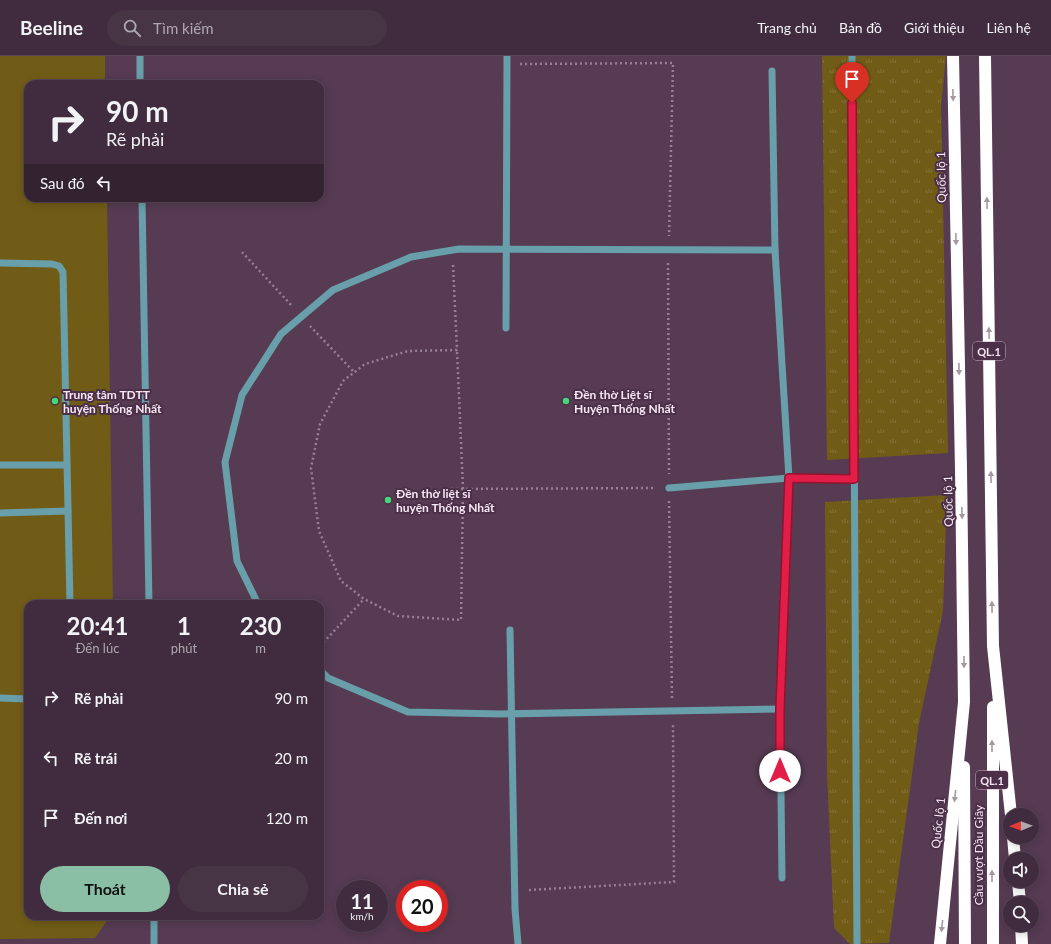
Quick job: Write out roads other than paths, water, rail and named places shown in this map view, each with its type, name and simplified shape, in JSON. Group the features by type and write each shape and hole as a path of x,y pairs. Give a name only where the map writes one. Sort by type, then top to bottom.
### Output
{"highway":[{"name":"Quốc lộ 1","path":"940,944 964,702 953,56"},
{"name":"QL.1","path":"985,56 993,646 1010,808"},
{"name":"Cầu vượt Dầu Giây","path":"993,646 993,944"},
{"name":"Cầu vượt Dầu Giây","path":"964,702 965,944"},
{"path":"1021,932 1022,944"}],"street":[{"path":"140,56 140,80"},
{"path":"506,328 507,56"},
{"path":"852,56 857,944"},
{"path":"772,71 775,250 789,478 780,709 782,878"},
{"path":"142,202 149,600"},
{"path":"256,600 237,561 225,462 242,395 281,334 333,290 411,258 453,250 775,250"},
{"path":"0,263 52,264 59,266 63,272 70,600"},
{"path":"0,465 67,465"},
{"path":"669,488 789,478 854,479"},
{"path":"0,513 68,511"},
{"path":"510,630 513,714 514,890 518,944"},
{"path":"324,674 328,678 408,712 513,714 780,709"},
{"path":"0,698 24,699"},
{"path":"154,920 154,944"}],"place":[{"name":"Trung tâm TDTT huyện Thống Nhất","path":"55,401"},
{"name":"Đền thờ Liệt sĩ Huyện Thống Nhất","path":"566,401"},
{"name":"Đền thờ liệt sĩ huyện Thống Nhất","path":"388,500"}]}
